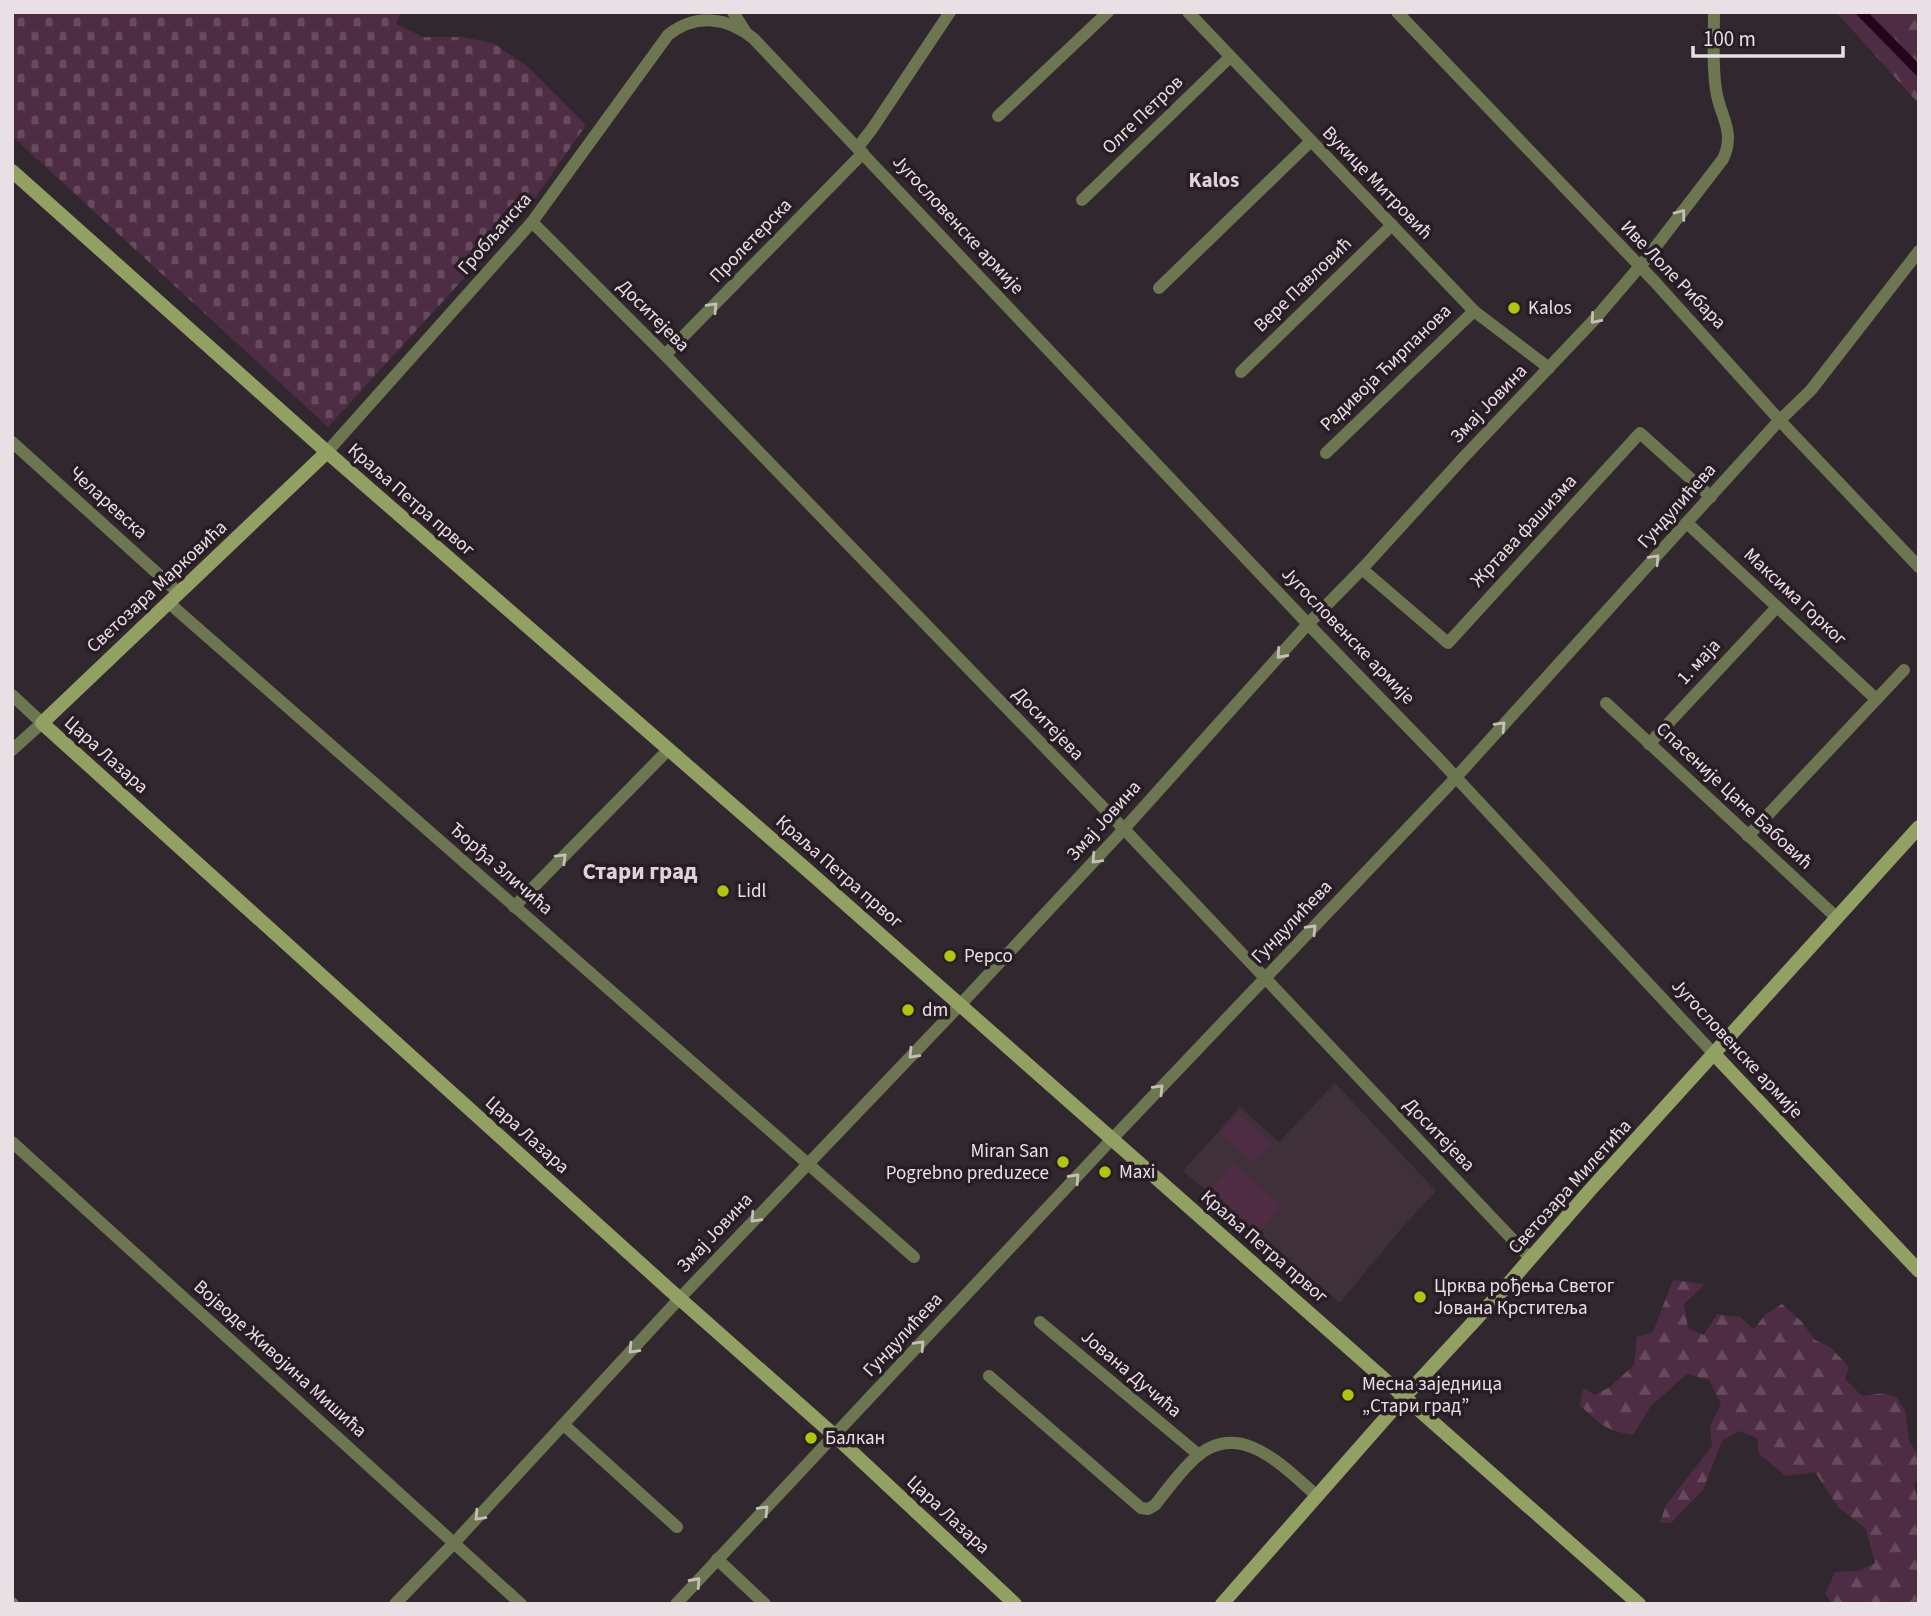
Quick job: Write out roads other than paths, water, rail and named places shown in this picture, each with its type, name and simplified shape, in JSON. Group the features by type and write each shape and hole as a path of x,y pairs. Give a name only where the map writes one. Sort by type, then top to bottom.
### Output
{"main road":[{"name":"Краља Петра првог","path":"12,170 327,452 669,749 1639,1604"},
{"name":"Светозара Марковића","path":"42,723 327,452"},
{"name":"Цара Лазара","path":"42,723 679,1299 835,1436 1016,1604"},
{"name":"Светозара Милетића","path":"1222,1604 1405,1396 1919,827"},
{"name":"Југословенске армије","path":"1714,1054 1919,1271"}],"street":[{"path":"677,28 687,12"},
{"name":"Југословенске армије","path":"733,12 746,31 1456,777 1714,1054"},
{"name":"Пролетерска","path":"665,355 861,150 872,129 950,12"},
{"path":"998,116 1108,12"},
{"name":"Вукице Митровић","path":"1188,12 1474,311 1549,368"},
{"name":"Иве Лоле Рибара","path":"1397,12 1919,567"},
{"name":"Змај Јовина","path":"395,1604 679,1299 1124,829 1308,624 1594,320 1639,267 1723,159 1728,148 1730,138 1716,92 1714,12"},
{"name":"Југословенске армије","path":"677,28 702,20 726,22 746,31"},
{"name":"Гробљанска","path":"327,452 533,222 659,45 677,28"},
{"name":"Олге Петров","path":"1082,200 1230,57"},
{"path":"1159,288 1311,141"},
{"name":"Доситејева","path":"533,222 1124,829 1530,1258"},
{"name":"Вере Павловић","path":"1241,372 1392,225"},
{"name":"Гундулићева","path":"676,1604 1456,777 1781,419 1811,390 1919,251"},
{"name":"Радивоја Ћирпанова","path":"1326,453 1474,311"},
{"name":"Жртава фашизма","path":"1362,569 1448,643 1640,433 1712,497"},
{"name":"Челаревска","path":"12,442 174,598"},
{"name":"Максима Горког","path":"1687,523 1876,699"},
{"name":"Ђорђа Зличића","path":"174,598 514,907 914,1257"},
{"name":"1. маја","path":"1649,744 1777,607"},
{"path":"1748,835 1904,670"},
{"name":"Цара Лазара","path":"12,695 42,723"},
{"name":"Спасеније Цане Бабовић","path":"1606,703 1836,917"},
{"name":"Светозара Марковића","path":"12,750 42,723"},
{"path":"514,907 669,749"},
{"name":"Војводе Живојина Мишића","path":"12,1142 521,1604"},
{"name":"Јована Дучића","path":"1040,1322 1199,1455"},
{"path":"989,1376 1141,1508 1148,1509 1155,1505 1199,1455 1224,1444 1255,1447 1274,1458 1317,1496"},
{"path":"564,1425 677,1527"},
{"path":"717,1559 765,1604"}],"waterway":[{"path":"1861,12 1919,71"}],"place":[{"name":"Kalos","path":"1514,308"},
{"name":"Lidl","path":"723,891"},
{"name":"Pepco","path":"950,956"},
{"name":"dm","path":"908,1010"},
{"name":"Miran San Pogrebno preduzece","path":"1063,1162"},
{"name":"Maxi","path":"1105,1172"},
{"name":"Црква рођења Светог Јована Крститеља","path":"1420,1297"},
{"name":"Месна заједница „Стари град”","path":"1348,1395"},
{"name":"Балкан","path":"811,1438"}],"district":[{"name":"Kalos","path":"1214,180"},
{"name":"Стари град","path":"640,871"}]}
